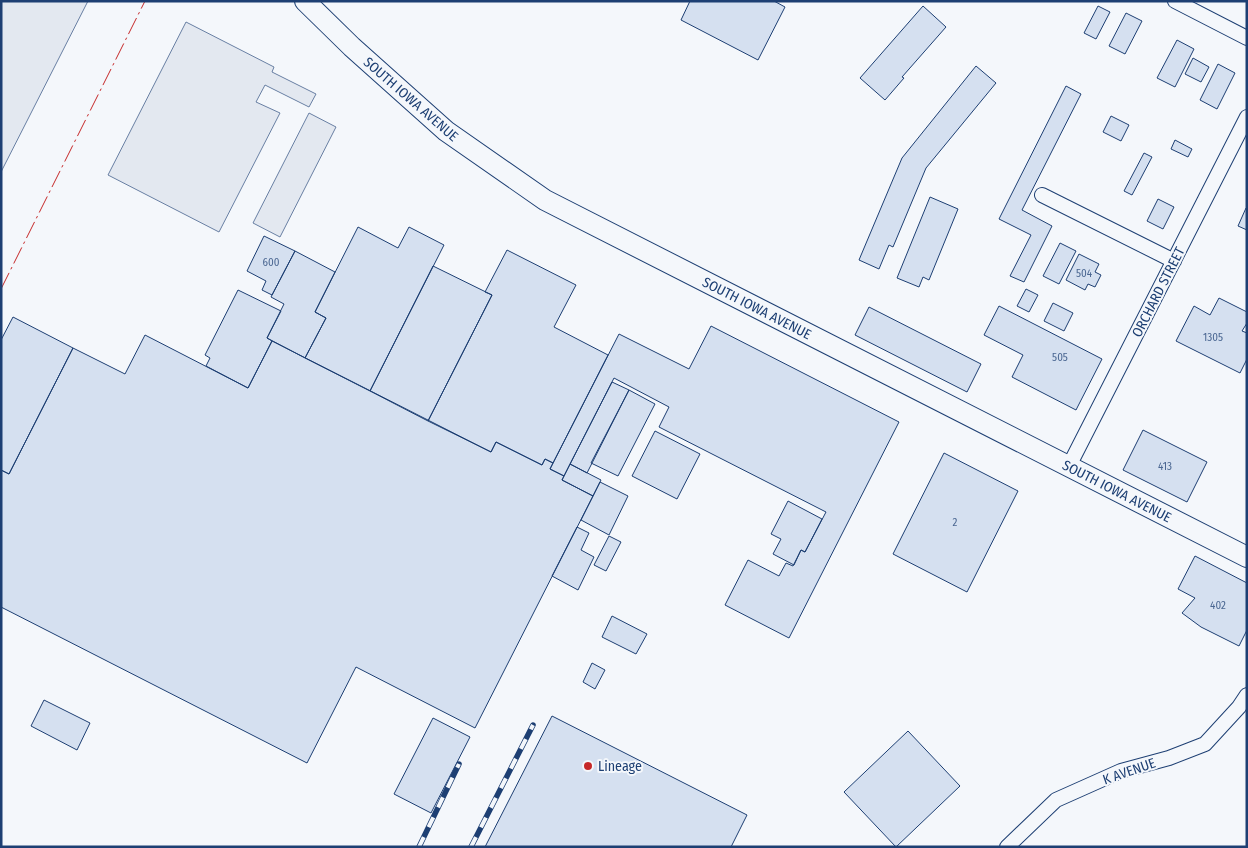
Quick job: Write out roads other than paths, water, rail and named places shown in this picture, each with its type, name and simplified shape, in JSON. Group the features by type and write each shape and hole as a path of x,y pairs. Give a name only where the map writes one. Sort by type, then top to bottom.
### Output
{"main road":[{"name":"SOUTH IOWA AVENUE","path":"304,1 352,47 446,131 545,200 1247,557"}],"street":[{"path":"1175,1 1247,38"},
{"name":"ORCHARD STREET","path":"1068,466 1247,117"},
{"path":"1042,195 1174,260"},
{"name":"K AVENUE","path":"1007,847 1056,800 1121,771 1169,758 1205,744 1239,707 1247,695"}],"railway":[{"path":"471,847 533,725"},
{"path":"419,847 459,764"}],"place":[{"name":"Lineage","path":"588,766"}]}
